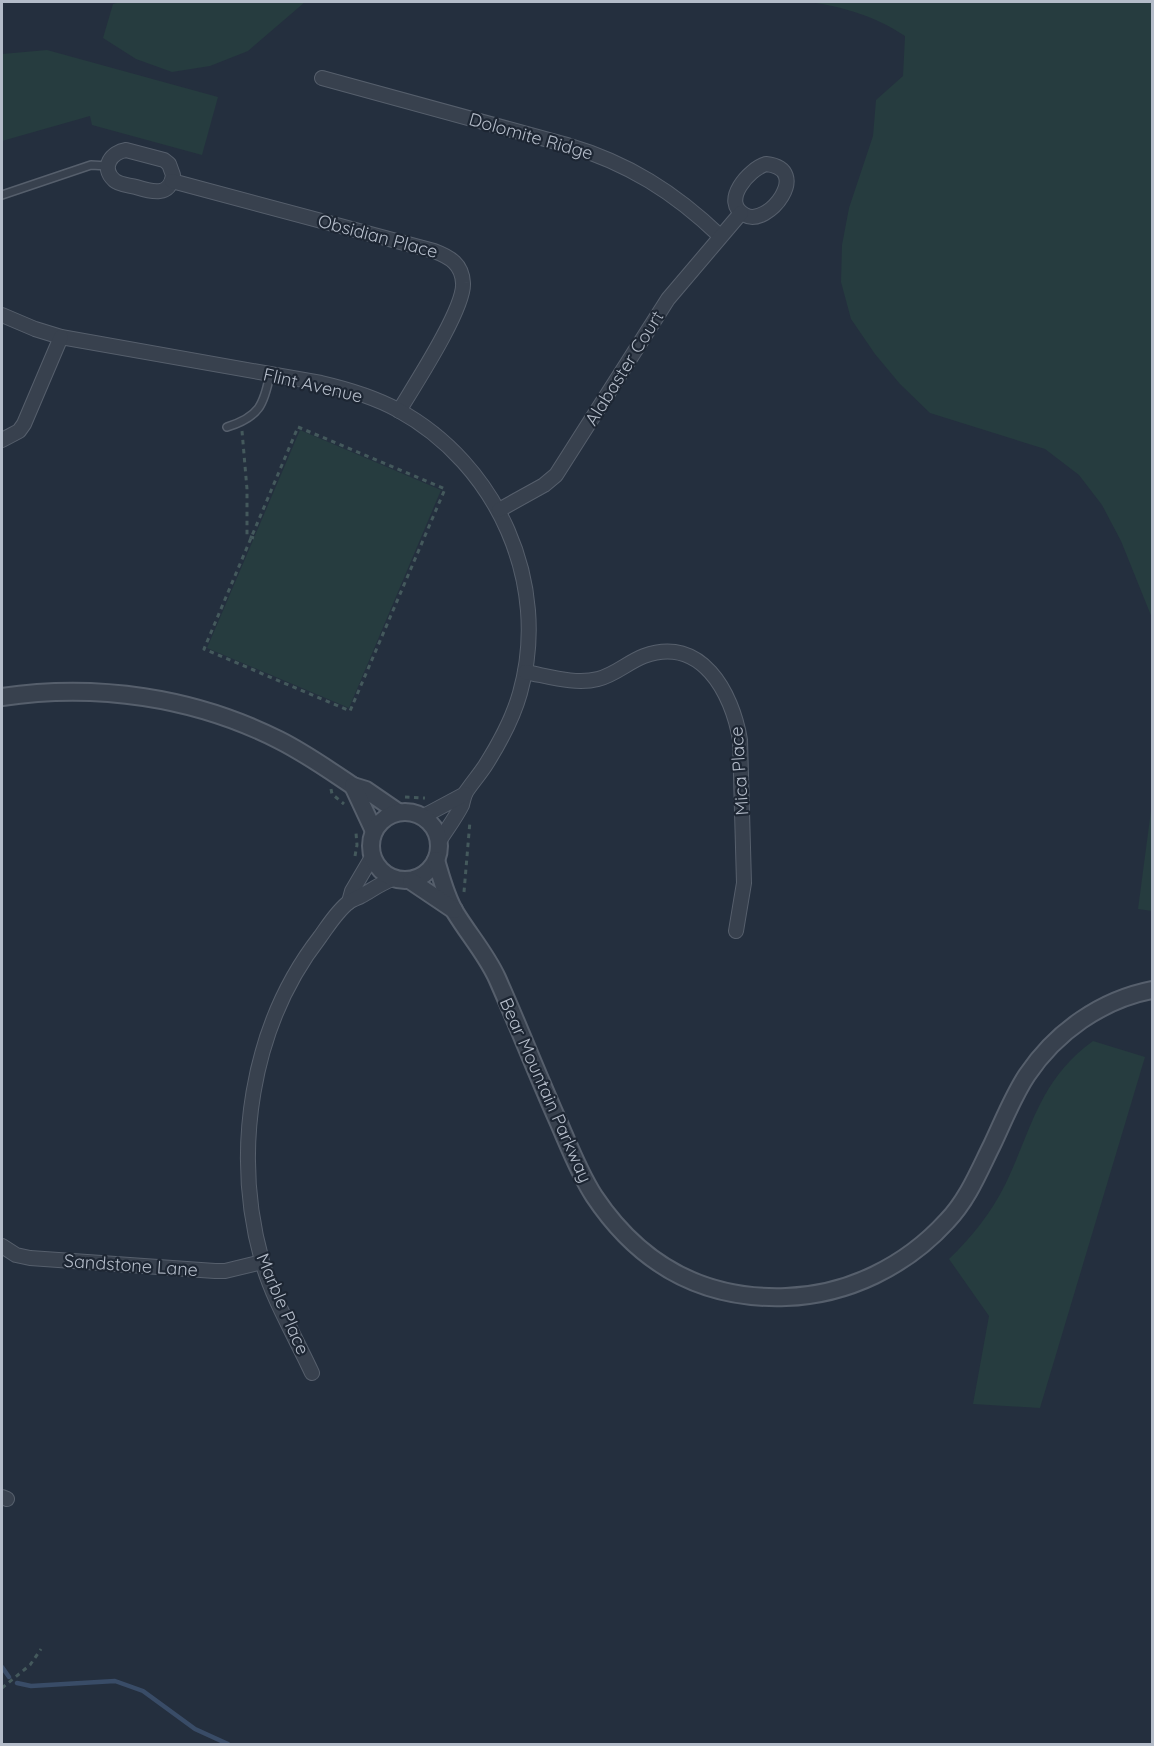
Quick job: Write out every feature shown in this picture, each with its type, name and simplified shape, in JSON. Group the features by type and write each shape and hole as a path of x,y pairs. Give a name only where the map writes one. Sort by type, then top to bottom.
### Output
{"street":[{"name":"Dolomite Ridge","path":"322,78 556,142 606,158 655,183 673,195 703,218 720,236"},
{"path":"126,150 164,160 172,169 172,181 165,190 154,192 117,182 108,172 109,159 114,154 126,150"},
{"name":"Obsidian Place","path":"172,181 434,251 456,262 463,284 458,305 428,363 399,411"},
{"name":"Alabaster Court","path":"499,510 544,485 556,475 672,292 741,213"},
{"name":"Flint Avenue","path":"2,315 61,337 348,390 381,401 399,411 437,437 471,470 499,510 514,544 525,587 528,610 525,672 520,694 501,737 465,794 462,805 440,840"},
{"path":"2,440 19,431 24,424 61,337"},
{"name":"Mica Place","path":"525,672 586,681 613,674 642,657 662,652 681,653 699,661 713,674 724,689 731,705 740,740 744,883 736,931"},
{"path":"2,697 48,692 89,692 138,696 178,704 222,717 279,740 353,786 400,804 422,817 434,827 440,840 436,860 431,869 411,881 393,879 377,866 372,857 374,831 353,786"},
{"name":"Flint Avenue","path":"422,817 465,794"},
{"path":"374,831 400,804"},
{"name":"Marble Place","path":"349,902 352,891 372,857"},
{"name":"Bear Mountain Parkway","path":"436,860 490,963 593,1195 633,1244 659,1265 684,1279 743,1295 770,1298 799,1297 829,1291 886,1270 910,1255 949,1219 964,1199 975,1182 1025,1078 1043,1053 1064,1033 1091,1014 1118,1000 1152,990"},
{"name":"Marble Place","path":"312,1373 281,1309 262,1262 250,1197 248,1158 250,1121 257,1074 272,1024 308,952 349,902 381,883 393,879"},
{"name":"Bear Mountain Parkway","path":"411,881 458,905"},
{"name":"Sandstone Lane","path":"2,1246 16,1254 30,1258 215,1271 225,1271 262,1262"}],"lane":[{"path":"2,195 91,165 108,166"},
{"path":"227,427 253,415 261,407 266,397 270,374"}],"path":[{"path":"241,422 247,489 247,536 253,538"},
{"path":"298,427 445,489 350,711 204,649 253,538 298,427"},
{"path":"400,804 432,797"},
{"path":"458,905 471,817"},
{"path":"354,861 357,845 355,826"},
{"path":"2,1688 30,1665 40,1649"}],"green space":[{"path":"120,2 305,2 248,51 210,66 172,72 136,59 103,38 113,4"},
{"path":"809,2 1152,2 1152,618 1121,541 1102,505 1079,475 1045,449 930,413 900,384 875,354 851,319 841,282 842,245 849,208 873,136 876,100 903,76 905,36 859,13"},
{"path":"47,50 218,97 202,155 92,125 90,116 2,141 2,54"},
{"path":"300,430 441,490 349,708 207,648"},
{"path":"1152,803 1152,911 1138,909"},
{"path":"1093,1041 1145,1057 1040,1408 973,1404 989,1316 949,1259 980,1225 1005,1185 1030,1125 1060,1072"}],"waterway":[{"path":"2,1667 9,1677"},
{"path":"17,1683 31,1686 115,1681 143,1691 195,1729 228,1744"}]}
